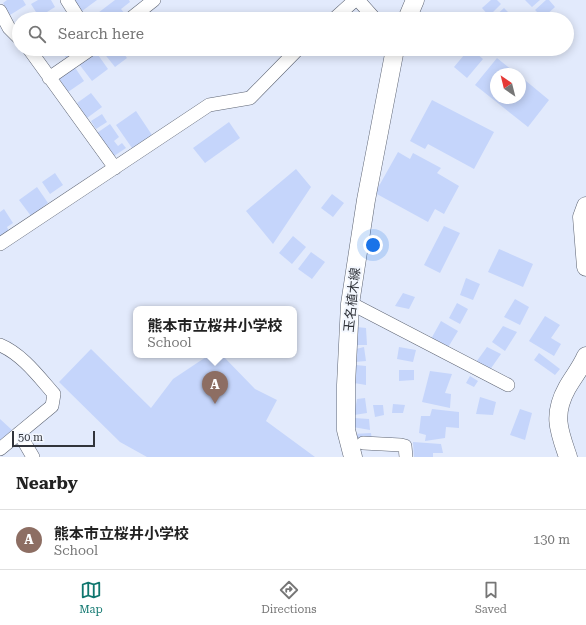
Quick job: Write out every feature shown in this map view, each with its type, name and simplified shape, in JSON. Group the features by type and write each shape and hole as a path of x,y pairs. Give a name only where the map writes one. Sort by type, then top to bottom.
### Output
{"main road":[{"path":"410,12 415,0"},
{"name":"玉名植木線","path":"358,450 346,430 346,385 350,304 366,200 394,56"},
{"path":"586,206 582,217 586,267"},
{"path":"568,457 559,431 558,409 566,389 586,356"}],"street":[{"path":"67,0 75,12"},
{"path":"139,5 154,0"},
{"path":"342,12 357,0 368,12"},
{"path":"0,12 12,31"},
{"path":"34,56 115,168"},
{"path":"49,78 81,56"},
{"path":"0,244 210,105 250,98 291,56"},
{"path":"350,304 508,385"},
{"path":"0,345 34,371 54,394 52,406 0,449"},
{"path":"19,434 33,457"},
{"path":"358,450 401,445 405,446 406,457"}],"building":[{"path":"7,0 23,0 26,5 15,12 12,12 10,15 3,3"},
{"path":"38,0 51,0 55,7 47,12 36,12 31,4"},
{"path":"70,0 97,0 81,12 77,12"},
{"path":"115,0 129,0 130,2 121,9 123,12 99,12"},
{"path":"491,0 497,0 501,4 493,12 486,12 482,8"},
{"path":"525,0 540,0 532,7"},
{"path":"546,0 549,0 555,7 550,12 537,12 535,10"},
{"path":"504,8 508,12 500,12"},
{"path":"90,56 99,56 108,69 92,81 79,64"},
{"path":"106,56 125,56 127,58 115,67"},
{"path":"463,56 479,56 483,59 467,78 454,67"},
{"path":"497,58 510,68 490,68 490,97 475,85"},
{"path":"74,66 84,81 68,92 58,77"},
{"path":"526,81 549,100 528,127 499,104 526,104"},
{"path":"91,93 102,107 87,118 77,103"},
{"path":"432,100 494,132 474,169 428,144 425,149 410,141"},
{"path":"136,111 152,135 132,148 116,125"},
{"path":"102,114 107,122 96,129 91,121"},
{"path":"229,122 240,138 205,163 193,148"},
{"path":"110,124 119,137 114,141 118,146 122,143 126,148 114,156 107,146 104,149 94,135"},
{"path":"398,152 410,159 413,153 441,168 437,173 459,186 444,214 435,209 428,222 375,193"},
{"path":"296,169 311,187 273,244 246,211"},
{"path":"55,173 63,185 50,194 42,182"},
{"path":"37,187 48,203 31,216 19,200"},
{"path":"332,194 344,203 333,217 321,208"},
{"path":"4,209 13,223 7,227 9,231 0,237 0,212"},
{"path":"444,226 460,233 440,273 424,265"},
{"path":"293,236 306,247 292,264 279,253"},
{"path":"499,249 533,264 523,287 488,272"},
{"path":"311,252 325,262 312,279 298,269"},
{"path":"466,278 480,284 473,300 460,295"},
{"path":"403,293 415,297 409,309 395,306"},
{"path":"515,299 529,307 520,325 504,317"},
{"path":"457,303 468,309 460,324 449,318"},
{"path":"545,316 560,325 551,338 561,344 554,356 529,341"},
{"path":"441,321 458,331 447,349 431,339"},
{"path":"503,326 517,332 505,351 492,342"},
{"path":"357,327 366,328 367,345 357,345"},
{"path":"364,347 366,361 355,362 352,350"},
{"path":"399,347 416,350 413,362 397,359"},
{"path":"487,347 501,354 487,374 474,365"},
{"path":"91,349 151,408 173,379 204,358 225,358 255,389 277,400 266,421 315,457 147,457 120,442 59,382"},
{"path":"539,353 560,369 555,375 534,360"},
{"path":"356,365 366,366 366,385 354,383"},
{"path":"399,370 414,370 414,380 399,381"},
{"path":"430,371 452,374 445,393 451,394 450,408 422,402"},
{"path":"470,376 478,381 474,387 466,383"},
{"path":"480,397 496,402 493,415 476,414"},
{"path":"365,398 367,413 354,415 357,399"},
{"path":"393,404 405,405 403,413 392,413"},
{"path":"373,405 383,405 384,415 375,417"},
{"path":"432,409 459,412 459,428 446,427 445,438 425,441 426,435 419,433 421,416 430,416"},
{"path":"520,409 532,413 525,440 510,435"},
{"path":"354,418 369,419 370,430 353,427"},
{"path":"0,419 12,430 0,442"},
{"path":"371,433 372,441 356,441 353,434"},
{"path":"413,442 441,444 443,453 433,453 433,457 414,457"}],"place":[{"name":"熊本市立桜井小学校","path":"215,404"}]}
